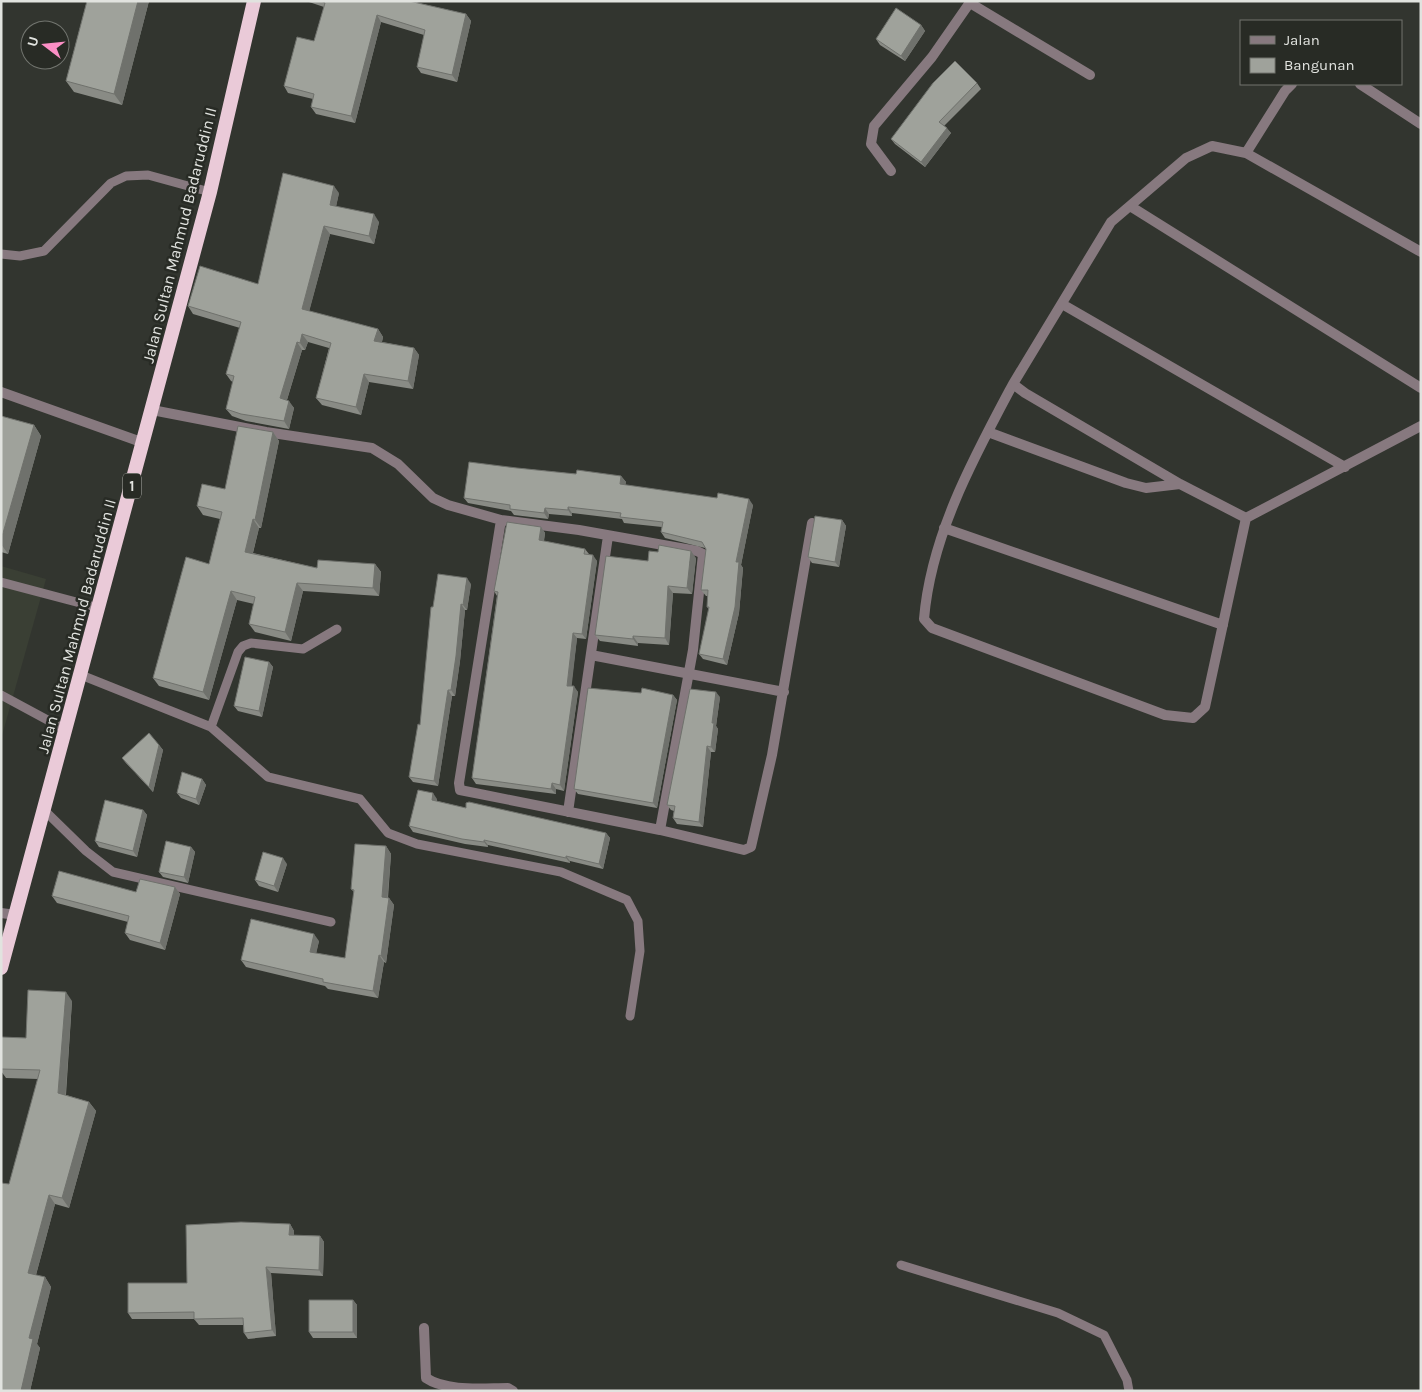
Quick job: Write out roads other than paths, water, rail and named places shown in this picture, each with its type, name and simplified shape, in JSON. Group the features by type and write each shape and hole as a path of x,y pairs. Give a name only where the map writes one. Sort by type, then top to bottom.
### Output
{"highway":[{"name":"Jalan Sultan Mahmud Badaruddin II","path":"1,968 144,443 210,192 254,1"}],"street":[{"path":"891,171 871,144 874,126 932,57 970,2 1090,75"},
{"path":"1246,153 1285,91 1291,85"},
{"path":"1362,85 1421,124"},
{"path":"1246,518 1205,707 1192,718 1165,715 932,628 924,618 926,596 944,528 988,432 1013,384 1111,222 1186,158 1212,146 1246,153 1421,252"},
{"path":"1130,206 1421,388"},
{"path":"1062,304 1345,466"},
{"path":"1013,384 1025,393 1180,484 1246,518"},
{"path":"1,392 144,443"},
{"path":"152,410 266,432 372,448 398,464 433,498 448,505 501,520 608,536 697,551 703,554 704,562 688,673 660,830"},
{"path":"1246,518 1421,426"},
{"path":"988,432 1146,488 1180,484"},
{"path":"501,520 459,783 460,790 464,793 660,830 744,850 751,847 772,755 812,523"},
{"path":"944,528 1223,625"},
{"path":"568,812 608,536"},
{"path":"591,656 784,692"},
{"path":"1,913 16,915"},
{"path":"424,1328 426,1378 432,1383 450,1387 508,1388 514,1391"}],"lane":[{"path":"1,254 20,256 44,251 111,183 126,176 148,175 210,192"},
{"path":"1,582 99,608"},
{"path":"211,726 238,652 243,646 251,643 303,649 338,629"},
{"path":"81,675 211,726 268,777 360,799 388,832 417,844 561,872 627,900 638,921 640,951 630,1016"},
{"path":"1,695 66,730"},
{"path":"44,810 86,851 113,872 330,922"},
{"path":"901,1265 1058,1313 1104,1335 1127,1380 1129,1391"}]}
